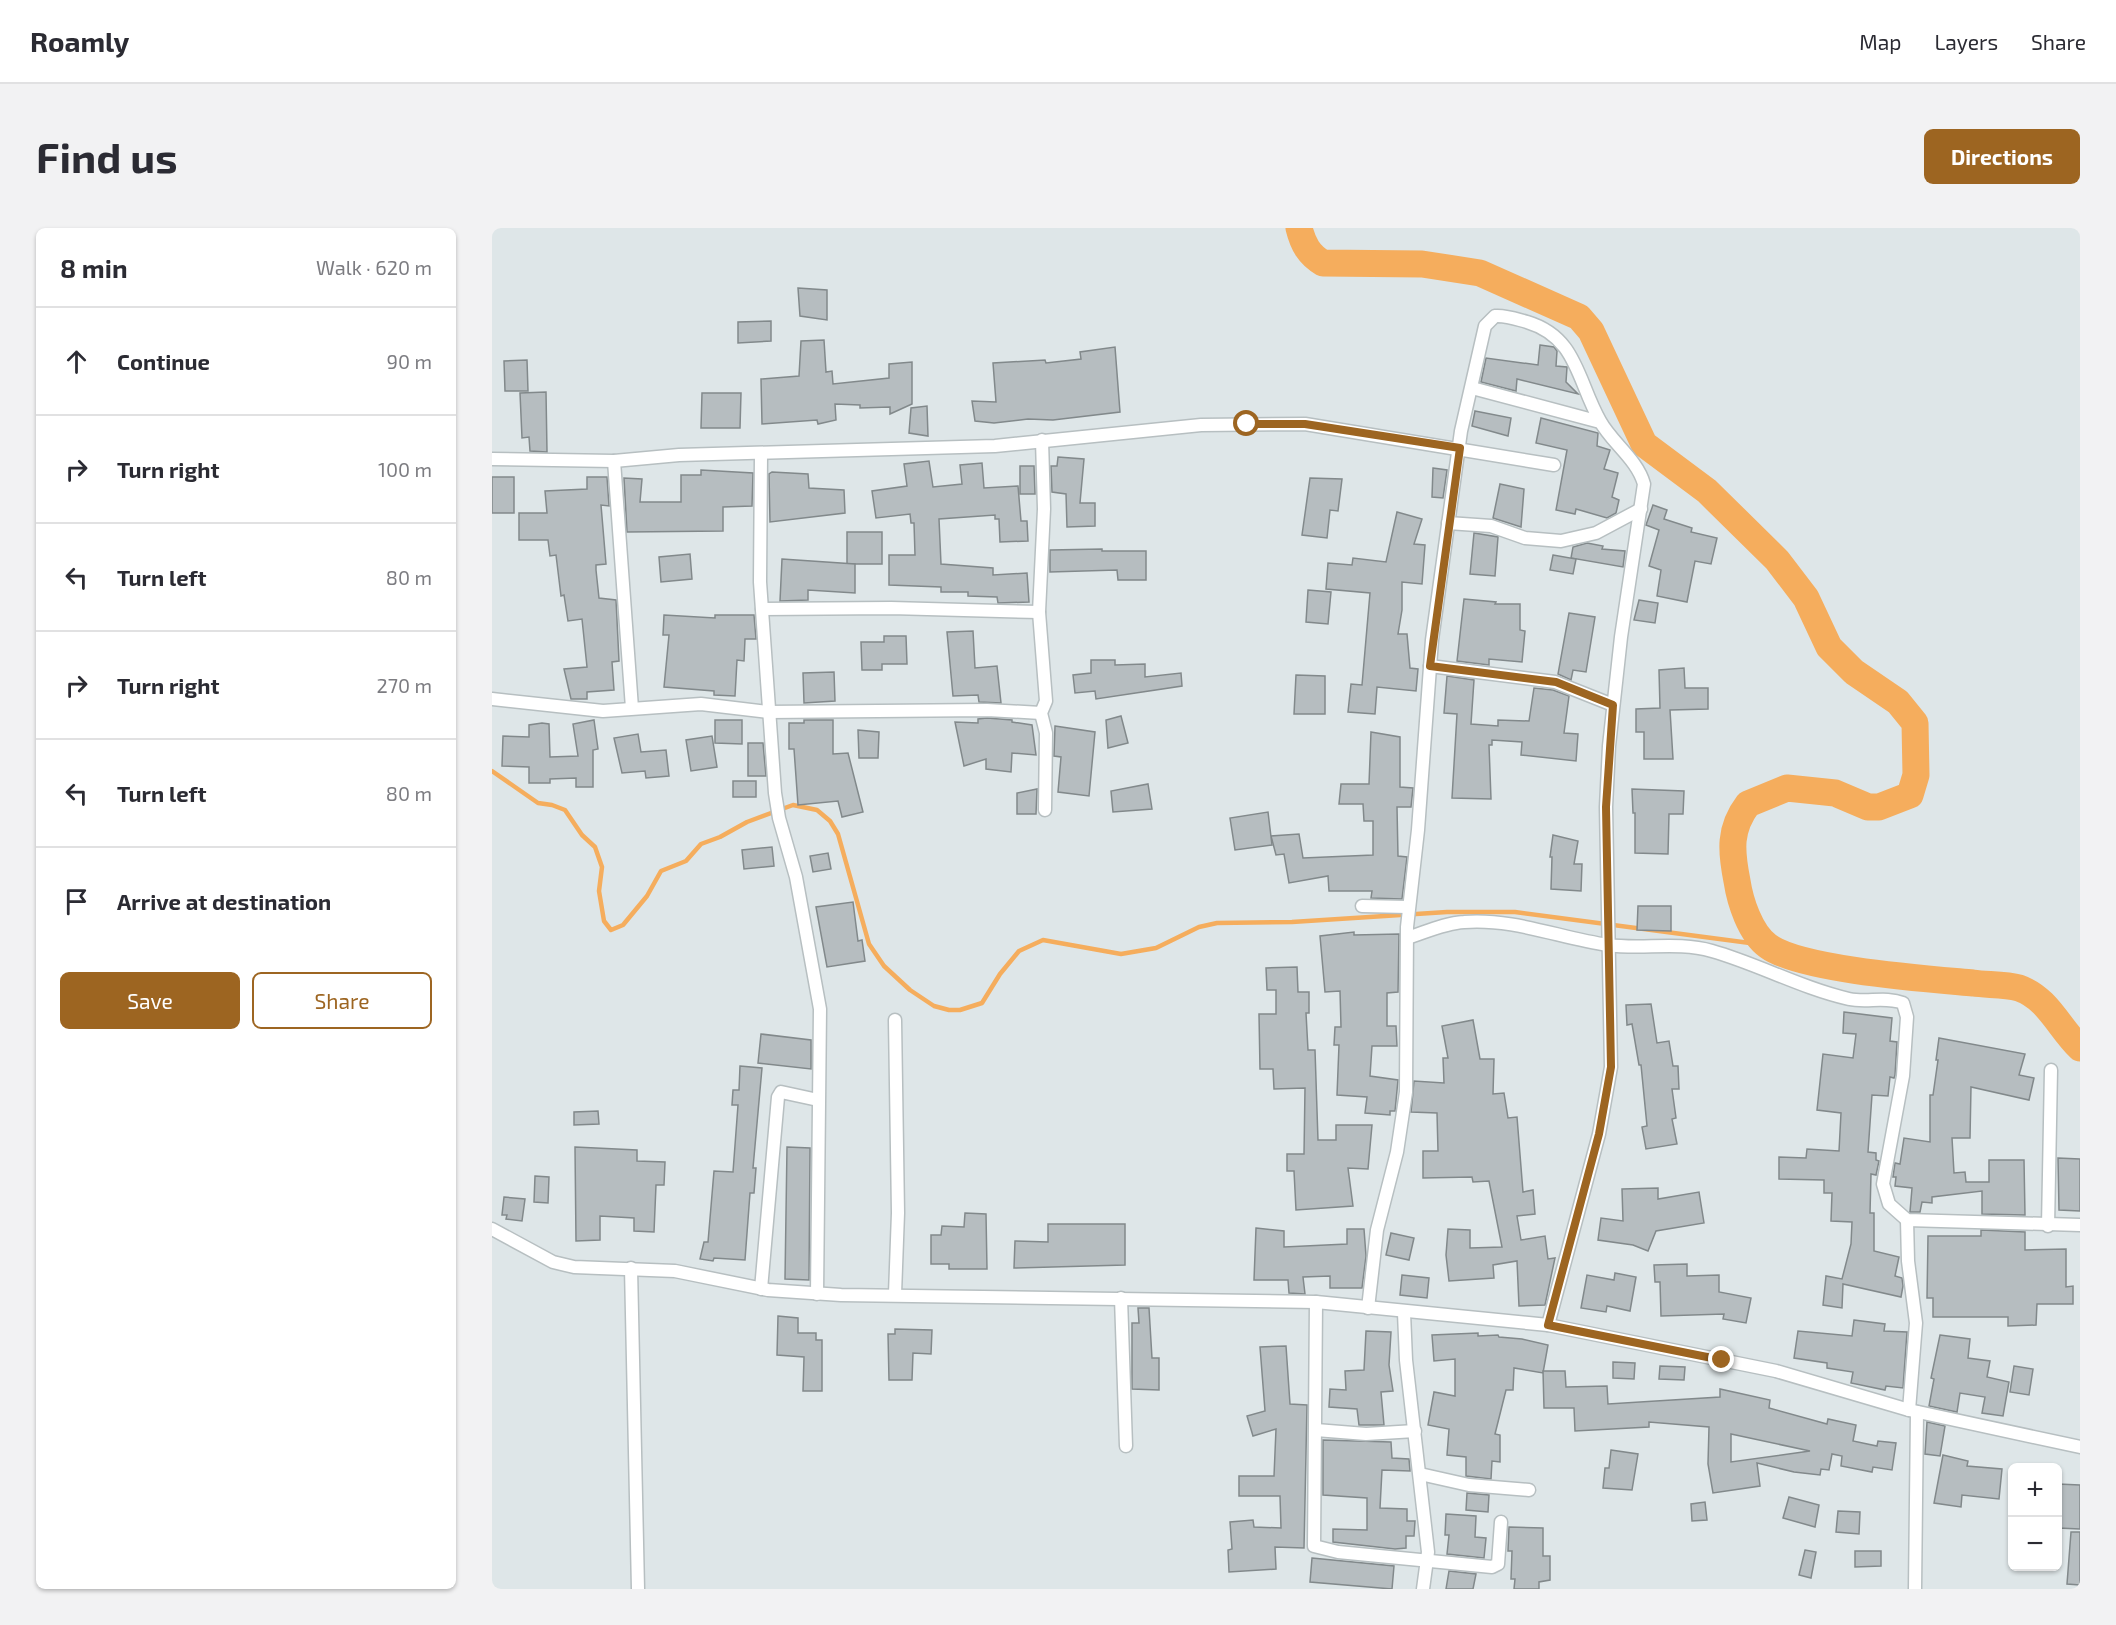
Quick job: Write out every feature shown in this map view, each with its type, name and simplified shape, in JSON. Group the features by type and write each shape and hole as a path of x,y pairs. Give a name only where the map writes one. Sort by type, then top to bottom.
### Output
{"street":[{"path":"1368,1308 1377,1230 1397,1152 1406,1092 1408,909 1418,830 1430,666 1448,523 1460,448 1485,326 1495,316 1504,315 1541,326 1559,338 1567,349 1600,422 1639,471 1644,484 1613,705 1606,807 1611,1067 1607,1096 1574,1236 1548,1325"},
{"path":"1472,388 1600,422"},
{"path":"492,459 614,461 680,455 761,455 871,448 994,447 1042,440 1201,425 1305,424 1554,465"},
{"path":"1042,440 1044,509 1039,612 1046,700 1041,713 1046,733 1045,810"},
{"path":"761,455 762,609 775,793 779,818 796,877 818,992 821,1028 818,1100 817,1294"},
{"path":"614,461 632,708"},
{"path":"1448,523 1491,526 1524,538 1561,541 1596,533 1641,509"},
{"path":"762,609 891,608 1039,612"},
{"path":"1430,666 1556,682 1613,705"},
{"path":"492,699 587,710 700,704 768,712 987,710 1041,713"},
{"path":"1362,906 1408,909"},
{"path":"1407,932 1466,922 1525,926 1609,945 1676,945 1708,950 1797,983 1851,999 1888,999 1903,1003 1907,1017 1903,1076 1883,1184 1889,1204 1907,1220 2048,1226 2080,1225"},
{"path":"895,1020 898,1213 896,1294"},
{"path":"2048,1226 2051,1070"},
{"path":"761,1289 778,1096 782,1092 787,1092 818,1100"},
{"path":"1907,1220 1908,1261 1916,1323 1913,1411 1915,1589"},
{"path":"492,1229 563,1265 682,1272 761,1289 817,1294 1316,1302 1404,1313 1548,1325 1776,1371 1913,1411 2080,1447"},
{"path":"631,1268 638,1589"},
{"path":"1121,1298 1126,1446"},
{"path":"1316,1302 1314,1546 1338,1552 1495,1566 1498,1564 1501,1522"},
{"path":"1404,1313 1428,1559 1423,1589"},
{"path":"1316,1430 1358,1434 1415,1431"},
{"path":"1420,1474 1469,1485 1529,1490"}],"building":[{"path":"798,288 827,290 827,320 800,316"},
{"path":"771,321 771,341 738,343 738,322"},
{"path":"824,340 826,372 832,371 833,384 889,378 889,364 912,362 912,404 890,414 890,407 860,408 860,405 835,404 836,420 818,424 817,420 762,424 761,379 799,376 801,341"},
{"path":"1540,345 1554,347 1557,351 1556,366 1567,367 1566,382 1578,394 1517,379 1516,391 1481,382 1486,358 1538,365"},
{"path":"1115,347 1120,412 1053,420 1028,419 994,423 975,421 972,401 996,402 993,363 1045,360 1046,363 1081,359 1080,352"},
{"path":"527,360 528,391 505,391 504,361"},
{"path":"546,392 547,452 530,451 529,437 522,438 520,393"},
{"path":"702,393 741,393 740,428 701,428"},
{"path":"927,406 928,436 909,433 911,408"},
{"path":"1475,411 1511,418 1508,436 1472,426"},
{"path":"1541,418 1598,433 1597,446 1610,450 1604,469 1618,473 1612,497 1619,500 1616,513 1607,518 1576,509 1575,514 1556,510 1567,450 1536,443"},
{"path":"1058,457 1084,459 1080,503 1095,503 1095,526 1067,527 1066,494 1052,492 1051,466 1057,466"},
{"path":"929,461 933,487 962,484 960,465 982,463 984,488 1018,486 1021,521 1027,521 1028,541 1000,542 999,519 995,519 995,515 939,519 941,564 993,568 993,575 1027,573 1029,602 998,603 997,597 968,596 968,592 941,592 941,587 889,585 889,555 915,555 914,523 911,523 910,514 876,518 872,491 907,486 904,464"},
{"path":"1020,466 1034,466 1035,494 1020,494"},
{"path":"1433,468 1447,470 1443,498 1432,497"},
{"path":"701,470 753,473 752,506 723,507 723,531 627,532 624,478 642,479 640,502 681,502 681,475 701,475"},
{"path":"772,472 808,474 809,488 844,490 845,513 770,522 769,474"},
{"path":"492,477 514,477 514,513 492,513"},
{"path":"587,477 607,477 609,506 601,505 606,564 596,565 596,570 599,598 616,600 619,661 612,662 614,690 587,692 587,699 571,699 564,669 587,667 582,619 568,621 564,595 561,596 556,555 550,556 548,540 519,540 519,513 547,513 545,491 587,489"},
{"path":"1310,478 1342,479 1338,511 1330,510 1327,538 1302,535"},
{"path":"1500,484 1524,489 1521,527 1493,518"},
{"path":"1653,505 1667,510 1664,519 1692,528 1691,532 1717,538 1711,564 1695,561 1687,602 1657,596 1661,570 1649,566 1659,530 1646,525"},
{"path":"1397,512 1422,519 1414,544 1425,545 1422,584 1402,582 1402,610 1398,634 1407,634 1410,668 1418,669 1416,691 1377,687 1375,714 1348,712 1351,684 1362,685 1370,593 1326,589 1328,563 1352,565 1353,558 1386,562"},
{"path":"847,532 882,532 882,564 847,564"},
{"path":"1474,533 1498,537 1495,576 1470,574"},
{"path":"1587,543 1603,546 1602,549 1625,551 1623,567 1571,558 1573,547"},
{"path":"1102,549 1102,551 1146,551 1146,580 1118,580 1117,570 1050,572 1050,550"},
{"path":"690,554 692,579 661,582 659,557"},
{"path":"1553,555 1576,559 1573,574 1550,570"},
{"path":"782,559 855,564 855,593 808,590 808,600 780,601"},
{"path":"1308,590 1331,592 1328,624 1306,622"},
{"path":"1464,599 1496,602 1495,604 1520,604 1520,630 1525,631 1522,662 1489,659 1489,665 1457,661"},
{"path":"1639,600 1658,603 1655,623 1634,620"},
{"path":"1569,613 1595,617 1586,672 1573,670 1571,680 1558,674"},
{"path":"664,615 715,618 715,615 754,615 756,639 745,639 744,661 737,660 735,696 714,695 714,691 664,687 669,635 663,635"},
{"path":"973,631 975,668 997,666 1001,703 979,702 978,695 953,696 947,632"},
{"path":"884,636 906,636 907,664 882,664 882,670 862,670 861,642 884,642"},
{"path":"1091,660 1115,660 1115,665 1145,664 1145,677 1181,673 1182,686 1096,699 1095,691 1075,693 1073,675 1091,673"},
{"path":"1684,668 1685,688 1708,688 1708,709 1670,710 1673,759 1644,759 1644,732 1636,732 1636,709 1660,708 1659,670"},
{"path":"834,672 835,701 804,703 803,673"},
{"path":"1296,675 1325,676 1325,714 1294,714"},
{"path":"1447,676 1474,680 1471,724 1498,726 1498,720 1529,721 1534,688 1553,690 1569,696 1564,733 1578,734 1576,761 1521,755 1522,742 1492,740 1492,745 1489,745 1491,799 1452,798 1457,714 1444,713"},
{"path":"1121,716 1128,743 1108,748 1106,720"},
{"path":"978,719 1012,720 1012,722 1032,725 1036,755 1012,753 1011,772 986,769 986,759 964,766 955,722 978,723"},
{"path":"594,720 598,749 593,750 593,787 576,787 576,778 550,779 550,783 529,783 529,767 502,766 503,736 529,737 529,725 549,724 550,757 578,756 573,724"},
{"path":"715,720 742,720 742,744 715,743"},
{"path":"804,720 833,720 833,754 848,753 863,812 842,817 838,801 798,805 794,749 789,749 789,723 804,723"},
{"path":"1055,726 1095,732 1089,796 1058,792 1061,757 1054,756"},
{"path":"858,730 879,732 878,758 859,758"},
{"path":"1371,732 1400,737 1400,787 1413,788 1411,807 1397,807 1398,856 1407,857 1402,899 1371,898 1372,891 1329,891 1328,876 1289,883 1284,854 1276,855 1271,836 1299,834 1303,858 1373,855 1373,821 1364,821 1363,804 1339,804 1341,784 1369,784"},
{"path":"638,734 641,752 666,750 669,776 646,778 645,771 622,773 614,738"},
{"path":"712,736 717,767 691,771 686,740"},
{"path":"748,743 763,743 766,776 748,776"},
{"path":"733,781 756,781 756,797 733,797"},
{"path":"1148,784 1152,809 1113,812 1111,791"},
{"path":"1037,789 1036,814 1017,814 1017,793"},
{"path":"1632,789 1684,791 1683,814 1669,814 1668,854 1635,853 1635,813 1633,813"},
{"path":"1268,812 1272,845 1235,850 1230,818"},
{"path":"1553,835 1578,841 1574,864 1582,864 1581,891 1551,889 1552,857 1550,857"},
{"path":"772,847 774,866 744,869 742,850"},
{"path":"828,853 831,869 813,872 810,856"},
{"path":"853,902 858,941 862,940 865,961 827,967 816,907"},
{"path":"1638,906 1671,906 1671,931 1637,930"},
{"path":"1354,932 1354,935 1399,934 1398,992 1387,993 1387,1026 1396,1026 1397,1046 1372,1046 1370,1076 1398,1080 1395,1111 1390,1111 1390,1115 1365,1113 1367,1097 1337,1095 1339,1045 1334,1045 1335,1027 1341,1027 1340,991 1325,992 1320,936"},
{"path":"1297,967 1298,992 1309,992 1309,1013 1306,1013 1308,1050 1315,1050 1318,1140 1336,1140 1336,1125 1372,1125 1368,1169 1348,1168 1353,1206 1296,1210 1294,1171 1287,1171 1287,1154 1304,1154 1305,1088 1274,1089 1273,1069 1260,1069 1259,1014 1276,1014 1276,990 1267,990 1266,968"},
{"path":"1651,1004 1657,1043 1669,1041 1673,1066 1678,1066 1679,1089 1672,1089 1676,1118 1672,1119 1677,1144 1646,1149 1642,1127 1647,1126 1641,1065 1639,1065 1632,1024 1627,1025 1626,1005"},
{"path":"1844,1012 1892,1018 1890,1041 1897,1042 1895,1075 1894,1078 1890,1077 1888,1096 1872,1095 1868,1152 1876,1153 1876,1160 1879,1161 1876,1175 1871,1174 1870,1213 1874,1213 1874,1251 1899,1257 1895,1276 1902,1278 1903,1286 1901,1297 1843,1284 1842,1308 1823,1305 1826,1276 1842,1279 1851,1244 1852,1222 1831,1221 1832,1193 1824,1193 1824,1180 1779,1179 1779,1157 1806,1158 1807,1149 1839,1151 1841,1113 1817,1110 1823,1054 1853,1058 1856,1034 1843,1033"},
{"path":"1473,1020 1480,1059 1494,1059 1493,1094 1504,1093 1508,1118 1517,1117 1523,1192 1533,1190 1535,1214 1517,1216 1521,1240 1545,1236 1548,1259 1555,1258 1545,1305 1519,1306 1517,1261 1493,1265 1494,1278 1449,1281 1446,1255 1448,1229 1470,1230 1470,1248 1502,1247 1489,1181 1473,1182 1472,1177 1423,1178 1423,1151 1438,1151 1437,1113 1411,1112 1414,1081 1444,1083 1443,1058 1448,1058 1442,1026"},
{"path":"761,1034 811,1040 811,1069 758,1063"},
{"path":"1939,1038 2025,1054 2019,1075 2034,1078 2029,1100 1971,1087 1970,1138 1952,1138 1954,1173 1965,1172 1966,1182 1989,1182 1989,1160 2024,1160 2025,1215 1982,1214 1982,1191 1932,1197 1932,1203 1922,1202 1920,1212 1910,1212 1912,1188 1895,1186 1896,1177 1893,1177 1895,1163 1900,1164 1904,1138 1930,1142 1930,1095 1933,1095"},
{"path":"740,1066 762,1068 753,1168 756,1168 754,1193 750,1193 745,1260 700,1259 704,1242 708,1242 714,1171 733,1172 738,1105 732,1105 733,1090 739,1090"},
{"path":"598,1111 599,1124 574,1125 574,1112"},
{"path":"575,1147 637,1150 637,1161 665,1162 664,1185 656,1185 654,1232 634,1231 634,1218 600,1216 600,1240 576,1241"},
{"path":"787,1147 810,1148 809,1280 785,1279"},
{"path":"2058,1158 2080,1159 2080,1211 2059,1210"},
{"path":"535,1176 549,1177 548,1203 534,1202"},
{"path":"1658,1188 1658,1199 1699,1192 1704,1223 1656,1231 1648,1251 1633,1245 1598,1240 1601,1218 1623,1221 1622,1189"},
{"path":"504,1197 525,1199 522,1221 506,1219 507,1215 502,1215"},
{"path":"965,1213 986,1214 987,1269 949,1269 949,1264 931,1264 931,1235 941,1235 942,1226 964,1227"},
{"path":"1048,1224 1125,1224 1125,1265 1014,1268 1015,1241 1048,1242"},
{"path":"1256,1228 1284,1231 1284,1247 1347,1244 1347,1229 1364,1229 1366,1256 1362,1288 1330,1288 1330,1276 1303,1277 1305,1294 1289,1293 1288,1280 1254,1280"},
{"path":"1981,1230 2025,1232 2025,1250 2066,1249 2066,1287 2073,1286 2073,1304 2037,1304 2036,1325 2008,1326 2008,1317 1933,1317 1933,1298 1927,1298 1928,1236 1981,1236"},
{"path":"1391,1233 1414,1238 1409,1260 1386,1255"},
{"path":"1687,1264 1687,1276 1719,1275 1719,1292 1751,1298 1746,1323 1723,1319 1724,1314 1661,1316 1660,1282 1655,1282 1654,1265"},
{"path":"1615,1273 1636,1277 1630,1311 1607,1306 1606,1312 1581,1308 1587,1275 1614,1280"},
{"path":"1402,1275 1429,1278 1427,1298 1400,1295"},
{"path":"1138,1308 1149,1308 1152,1358 1159,1358 1159,1390 1132,1389 1132,1323 1139,1323"},
{"path":"778,1316 798,1318 798,1333 816,1333 816,1340 822,1340 822,1391 803,1391 804,1357 777,1355"},
{"path":"1854,1320 1885,1324 1884,1331 1907,1332 1903,1388 1886,1386 1885,1390 1851,1383 1853,1372 1827,1368 1827,1363 1794,1358 1798,1331 1852,1336"},
{"path":"895,1329 932,1330 931,1354 913,1353 912,1380 889,1380 888,1334 895,1334"},
{"path":"1366,1331 1391,1332 1389,1365 1393,1391 1381,1392 1384,1425 1359,1425 1357,1409 1329,1407 1330,1389 1346,1390 1345,1371 1364,1370"},
{"path":"1478,1333 1478,1336 1498,1335 1548,1345 1543,1373 1514,1368 1513,1390 1506,1390 1495,1434 1500,1435 1500,1462 1492,1461 1491,1479 1466,1476 1466,1457 1447,1455 1449,1429 1428,1425 1434,1392 1455,1396 1455,1359 1434,1361 1432,1335"},
{"path":"1940,1335 1970,1339 1968,1358 1990,1361 1987,1377 2009,1382 2003,1416 1982,1413 1985,1397 1960,1393 1957,1412 1929,1406 1934,1379 1931,1378"},
{"path":"1286,1346 1290,1404 1307,1405 1304,1548 1275,1547 1276,1569 1229,1572 1228,1550 1232,1549 1230,1522 1253,1520 1254,1527 1281,1528 1280,1496 1239,1496 1239,1476 1274,1476 1276,1429 1253,1436 1247,1416 1265,1411 1260,1347"},
{"path":"1613,1362 1635,1363 1634,1379 1613,1378"},
{"path":"1660,1366 1685,1367 1684,1380 1659,1379"},
{"path":"2014,1366 2033,1369 2029,1395 2010,1392"},
{"path":"1543,1371 1565,1371 1566,1387 1607,1386 1608,1404 1720,1397 1720,1389 1770,1400 1769,1408 1827,1424 1828,1419 1856,1425 1853,1441 1877,1446 1878,1441 1896,1443 1892,1470 1873,1467 1872,1472 1841,1466 1842,1456 1832,1454 1829,1470 1821,1469 1820,1475 1794,1472 1757,1463 1760,1486 1713,1493 1708,1464 1709,1427 1649,1422 1649,1427 1575,1431 1574,1408 1544,1408","holes":["1731,1434 1810,1451 1731,1462"]},
{"path":"1927,1422 1945,1426 1940,1456 1925,1454"},
{"path":"1323,1440 1391,1442 1392,1458 1409,1459 1410,1471 1382,1470 1380,1508 1407,1509 1407,1521 1415,1521 1414,1536 1406,1536 1406,1548 1395,1549 1333,1542 1333,1529 1367,1530 1367,1498 1323,1495"},
{"path":"1611,1450 1638,1454 1632,1490 1603,1488 1605,1468 1609,1468"},
{"path":"1943,1455 1968,1461 1967,1466 2002,1469 1999,1499 1962,1495 1961,1507 1934,1503"},
{"path":"2062,1484 2080,1485 2080,1529 2062,1528"},
{"path":"1467,1493 1489,1495 1488,1512 1466,1510"},
{"path":"1789,1497 1819,1505 1815,1527 1783,1518"},
{"path":"1705,1502 1707,1520 1692,1521 1691,1504"},
{"path":"1838,1511 1860,1512 1859,1534 1836,1532"},
{"path":"1446,1514 1476,1516 1475,1537 1486,1538 1484,1558 1447,1554 1449,1535 1445,1535"},
{"path":"1509,1527 1543,1528 1543,1556 1550,1556 1550,1580 1539,1582 1539,1589 1514,1589 1515,1579 1511,1579 1512,1551 1508,1551"},
{"path":"2071,1532 2080,1532 2080,1585 2067,1584"},
{"path":"1805,1550 1816,1552 1811,1578 1799,1575"},
{"path":"1855,1551 1881,1551 1881,1566 1855,1567"},
{"path":"1312,1558 1394,1566 1392,1589 1310,1582"},
{"path":"1449,1571 1476,1574 1473,1589 1446,1589"}],"waterway":[{"path":"1299,228 1307,248 1323,263 1422,264 1480,273 1579,317 1591,331 1644,444 1707,491 1777,560 1806,598 1829,647 1854,672 1898,702 1915,723 1916,775 1910,795 1879,807 1868,807 1835,793 1787,788 1748,804 1737,822 1733,841 1734,860 1743,907 1751,925 1762,940 1768,946 1784,954 1835,967 1897,976 2019,988 2046,1006 2080,1048"},
{"path":"492,771 538,803 565,810 582,835 595,847 602,867 599,891 604,921 611,930 623,925 647,896 661,871 686,861 701,844 720,837 747,822 793,805 817,810 830,821 838,834 869,944 884,966 910,990 934,1006 949,1010 960,1010 982,1003 1000,974 1019,951 1043,940 1121,954 1156,948 1199,927 1217,923 1292,922 1447,912 1515,912 1765,945"}],"route":[{"path":"1247,424 1305,424 1460,448 1430,666 1556,682 1613,705 1606,807 1611,1067 1599,1134 1574,1236 1548,1325 1722,1360"}]}
